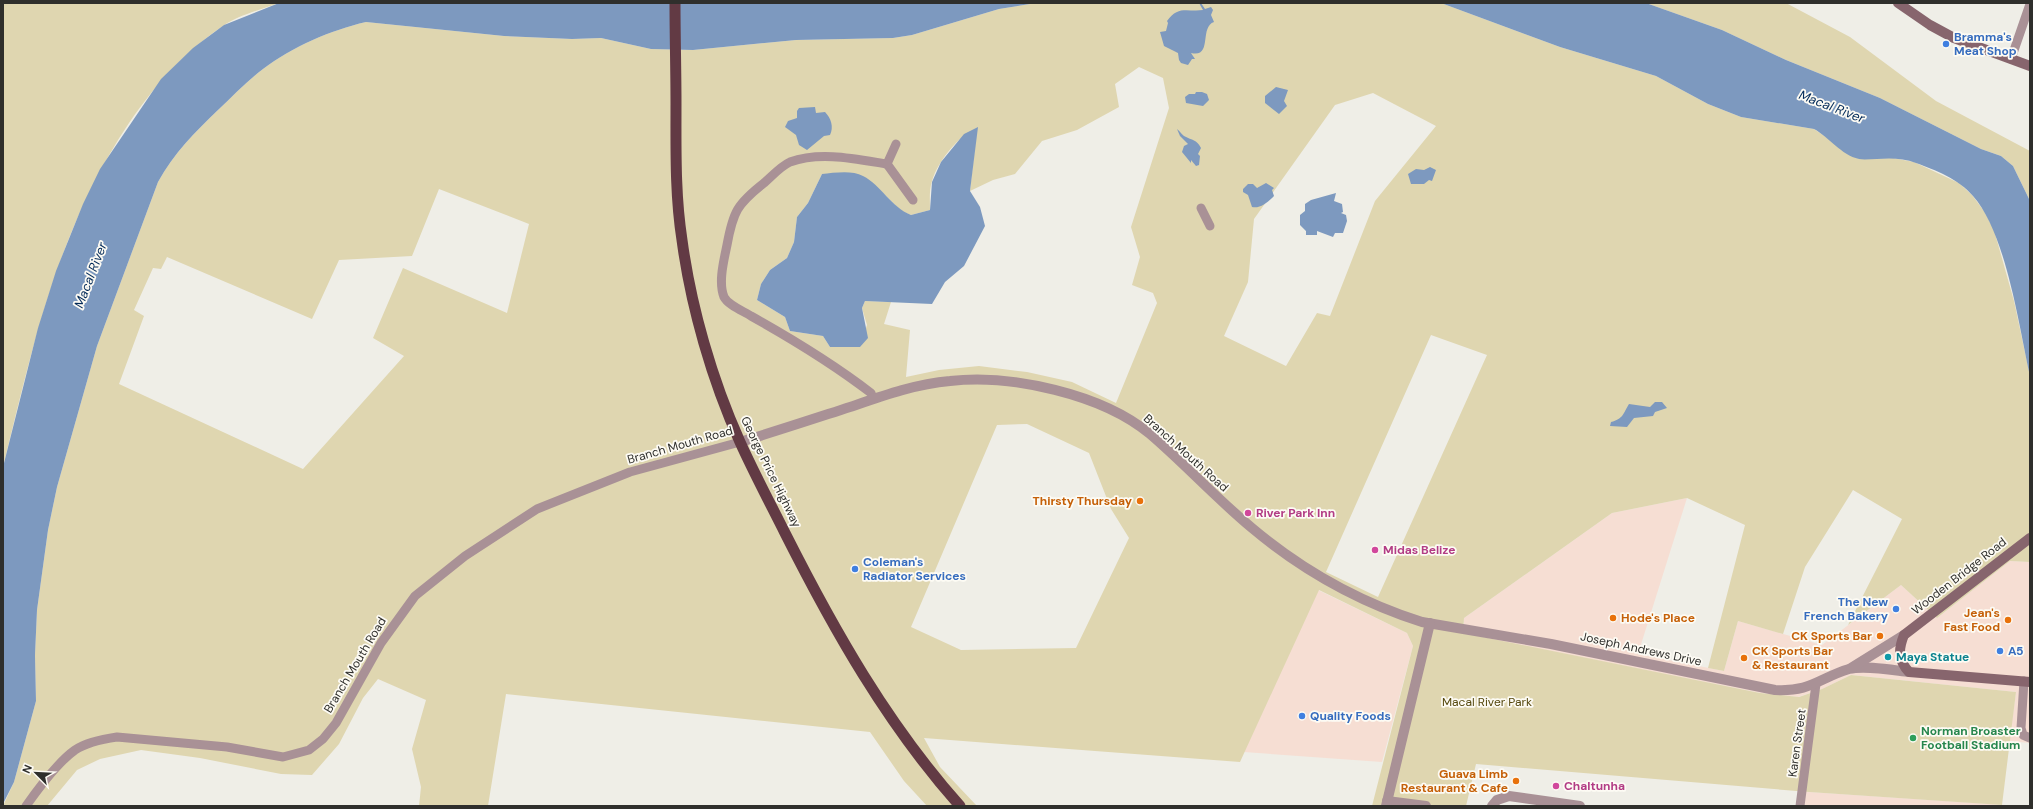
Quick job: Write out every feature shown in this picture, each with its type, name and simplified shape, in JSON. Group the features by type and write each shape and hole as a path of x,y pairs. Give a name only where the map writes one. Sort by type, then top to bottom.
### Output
{"highway":[{"name":"George Price Highway","path":"675,3 676,164 678,204 687,274 702,334 740,442 817,595 858,667 906,739 960,806"}],"main road":[{"path":"1898,3 1941,32 1974,47 2030,66"},
{"name":"Wooden Bridge Road","path":"1904,635 2030,538"},
{"path":"1904,635 1899,654 1900,661 1908,672"},
{"name":"Joseph Andrews Drive","path":"1908,672 2027,681"}],"street":[{"path":"2010,59 2030,4"},
{"path":"887,164 896,144"},
{"path":"873,399 871,393 810,349 736,308 724,297 722,286 723,265 730,228 736,209 747,196 789,162 814,157 833,157 887,164 913,200"},
{"path":"1201,208 1210,226"},
{"name":"Branch Mouth Road","path":"26,806 38,788 75,750 100,740 117,737 228,747 283,757 309,750 323,739 336,723 381,643 415,596 465,556 537,509 630,472 740,442 873,399 928,384 976,379 1040,387 1090,401 1133,422 1149,433 1242,520 1308,569 1356,596 1403,616 1430,623"},
{"path":"1426,806 1386,803 1430,623"},
{"name":"Joseph Andrews Drive","path":"1430,623 1551,644 1768,689 1797,690 1816,684 1850,669 1908,672"},
{"path":"1850,669 1904,635"},
{"path":"2027,681 2021,728 2022,735 2030,738"},
{"name":"Karen Street","path":"1800,806 1816,684"},
{"path":"1492,806 1497,800 1509,796 1580,806"}],"shaded area":[{"path":"1687,498 1638,654 1724,671 1738,621 1822,645 1901,585 1937,618 2010,561 2030,562 2030,743 2009,741 2016,692 1851,675 1822,689 1798,697 1760,693 1463,634 1464,618 1612,513"},
{"path":"1318,590 1407,633 1413,646 1382,762 1244,752"},
{"path":"1803,791 1809,792 2021,806 1800,806"}],"green space":[{"path":"3,3 279,3 229,22 195,47 171,70 149,95 129,123 104,163 66,246 51,289 37,332 3,467"},
{"name":"Macal River Park","path":"1036,3 1441,3 1560,47 1656,76 1708,104 1741,117 1814,129 1859,159 1893,158 1914,162 1959,183 1972,195 1984,211 1994,230 2014,301 2030,376 2030,562 2010,561 1937,618 1901,585 1848,625 1902,519 1853,490 1805,567 1783,634 1738,621 1724,671 1708,668 1745,525 1687,498 1612,513 1464,618 1463,633 1760,693 1799,697 1822,689 1851,675 2016,692 2002,805 1809,792 1476,764 1466,806 1372,806 1413,646 1407,633 1319,590 1240,762 924,738 940,767 977,806 927,806 904,781 870,732 506,694 488,806 419,806 421,787 412,749 426,700 378,679 363,698 339,744 312,775 281,774 200,758 141,750 100,759 77,770 47,806 3,806 14,782 36,701 35,655 37,610 48,530 57,487 97,346 158,182 171,162 193,135 257,74 274,61 312,40 353,25 366,22 504,36 572,39 601,38 651,49 693,50 796,40 893,38 912,35 999,9","holes":["1139,67 1163,78 1169,108 1131,227 1140,257 1132,285 1153,293 1157,303 1116,403 1072,382 1027,372 979,366 939,370 906,377 910,330 884,324 891,302 865,301 862,308 867,325 860,347 830,347 823,336 790,331 785,317 757,300 761,284 770,270 787,258 794,242 797,217 808,203 822,174 882,192 901,211 911,215 930,210 931,184 939,165 956,143 970,132 977,128 970,191 993,180 1015,174 1042,141 1077,130 1119,107 1115,84","1373,93 1436,126 1375,201 1330,316 1317,313 1286,366 1224,336 1248,282 1254,219 1335,105","439,189 529,224 507,313 403,268 373,338 404,356 303,469 119,384 144,316 134,310 153,268 161,269 167,257 312,319 339,260 412,256","1431,335 1487,355 1378,597 1326,572","1027,424 1089,453 1111,509 1129,538 1076,648 961,650 911,627 997,425"]},
{"path":"1646,3 1786,3 1850,37 1936,101 2030,151 2030,201 2013,166 2001,156 1981,149 1880,98 1786,60 1722,30"}],"water":[{"name":"Macal River","path":"279,3 1036,3 999,9 912,35 893,38 796,40 693,50 651,49 601,38 572,39 504,36 366,22 353,25 312,40 274,61 263,69 185,144 158,182 97,346 57,487 48,530 37,610 35,655 36,701 14,782 3,804 3,467 38,328 56,271 83,204 100,169 161,79 193,48 224,25"},
{"path":"1199,3 1201,3 1205,9 1211,7 1213,10 1211,15 1214,22 1207,30 1202,51 1198,53 1191,53 1195,59 1192,59 1188,65 1181,63 1178,53 1164,46 1160,32 1166,31 1167,21 1175,13 1183,10 1203,10"},
{"name":"Macal River","path":"1441,3 1646,3 1722,30 1786,60 1880,98 1981,149 2001,156 2013,166 2030,201 2030,376 2016,307 2003,256 1984,212 1973,196 1954,180 1931,169 1906,160 1859,159 1853,157 1846,154 1820,132 1814,129 1741,117 1708,104 1656,76 1560,47"},
{"path":"1276,87 1288,90 1284,101 1287,106 1279,114 1265,103 1265,96"},
{"path":"1196,92 1207,94 1209,100 1203,106 1186,103 1185,97 1189,94 1195,94"},
{"path":"815,107 816,113 825,112 829,117 832,126 831,132 830,135 824,136 807,150 799,145 796,135 785,127 788,121 797,118 797,111 799,108"},
{"path":"978,127 970,191 980,207 985,226 964,266 945,282 932,304 865,301 862,308 868,338 860,347 830,347 823,336 790,331 785,317 757,300 761,284 770,270 787,258 794,242 797,217 808,203 822,174 843,172 859,174 875,185 898,207 911,215 930,210 932,182 941,162 964,134"},
{"path":"1177,129 1184,136 1196,142 1201,148 1198,154 1200,156 1199,165 1196,166 1191,160 1191,163 1182,152 1184,146 1188,144 1180,136"},
{"path":"1430,167 1436,170 1432,181 1429,180 1424,184 1411,184 1408,174 1416,169 1424,170"},
{"path":"1266,183 1274,188 1272,190 1274,196 1267,203 1261,206 1252,207 1248,195 1243,192 1243,189 1248,184 1253,184 1257,188"},
{"path":"1336,193 1334,201 1342,204 1343,212 1341,213 1346,215 1347,221 1343,233 1335,233 1333,237 1317,231 1317,235 1306,235 1306,231 1300,225 1300,215 1305,211 1305,204 1311,200"},
{"path":"1655,402 1662,402 1667,408 1655,412 1653,416 1634,418 1627,427 1610,426 1611,422 1622,416 1629,404 1650,407"}],"place":[{"name":"Bramma's Meat Shop","path":"1946,44"},
{"name":"Thirsty Thursday","path":"1140,501"},
{"name":"River Park Inn","path":"1248,513"},
{"name":"Midas Belize","path":"1375,550"},
{"name":"Coleman's Radiator Services","path":"855,569"},
{"name":"The New French Bakery","path":"1896,609"},
{"name":"Hode's Place","path":"1613,618"},
{"name":"Jean's Fast Food","path":"2008,620"},
{"name":"CK Sports Bar","path":"1880,636"},
{"name":"A5","path":"2000,651"},
{"name":"Maya Statue","path":"1888,657"},
{"name":"CK Sports Bar & Restaurant","path":"1744,658"},
{"name":"Quality Foods","path":"1302,716"},
{"name":"Norman Broaster Football Stadium","path":"1913,738"},
{"name":"Guava Limb Restaurant & Cafe","path":"1516,781"},
{"name":"Chaltunha","path":"1556,786"}]}
